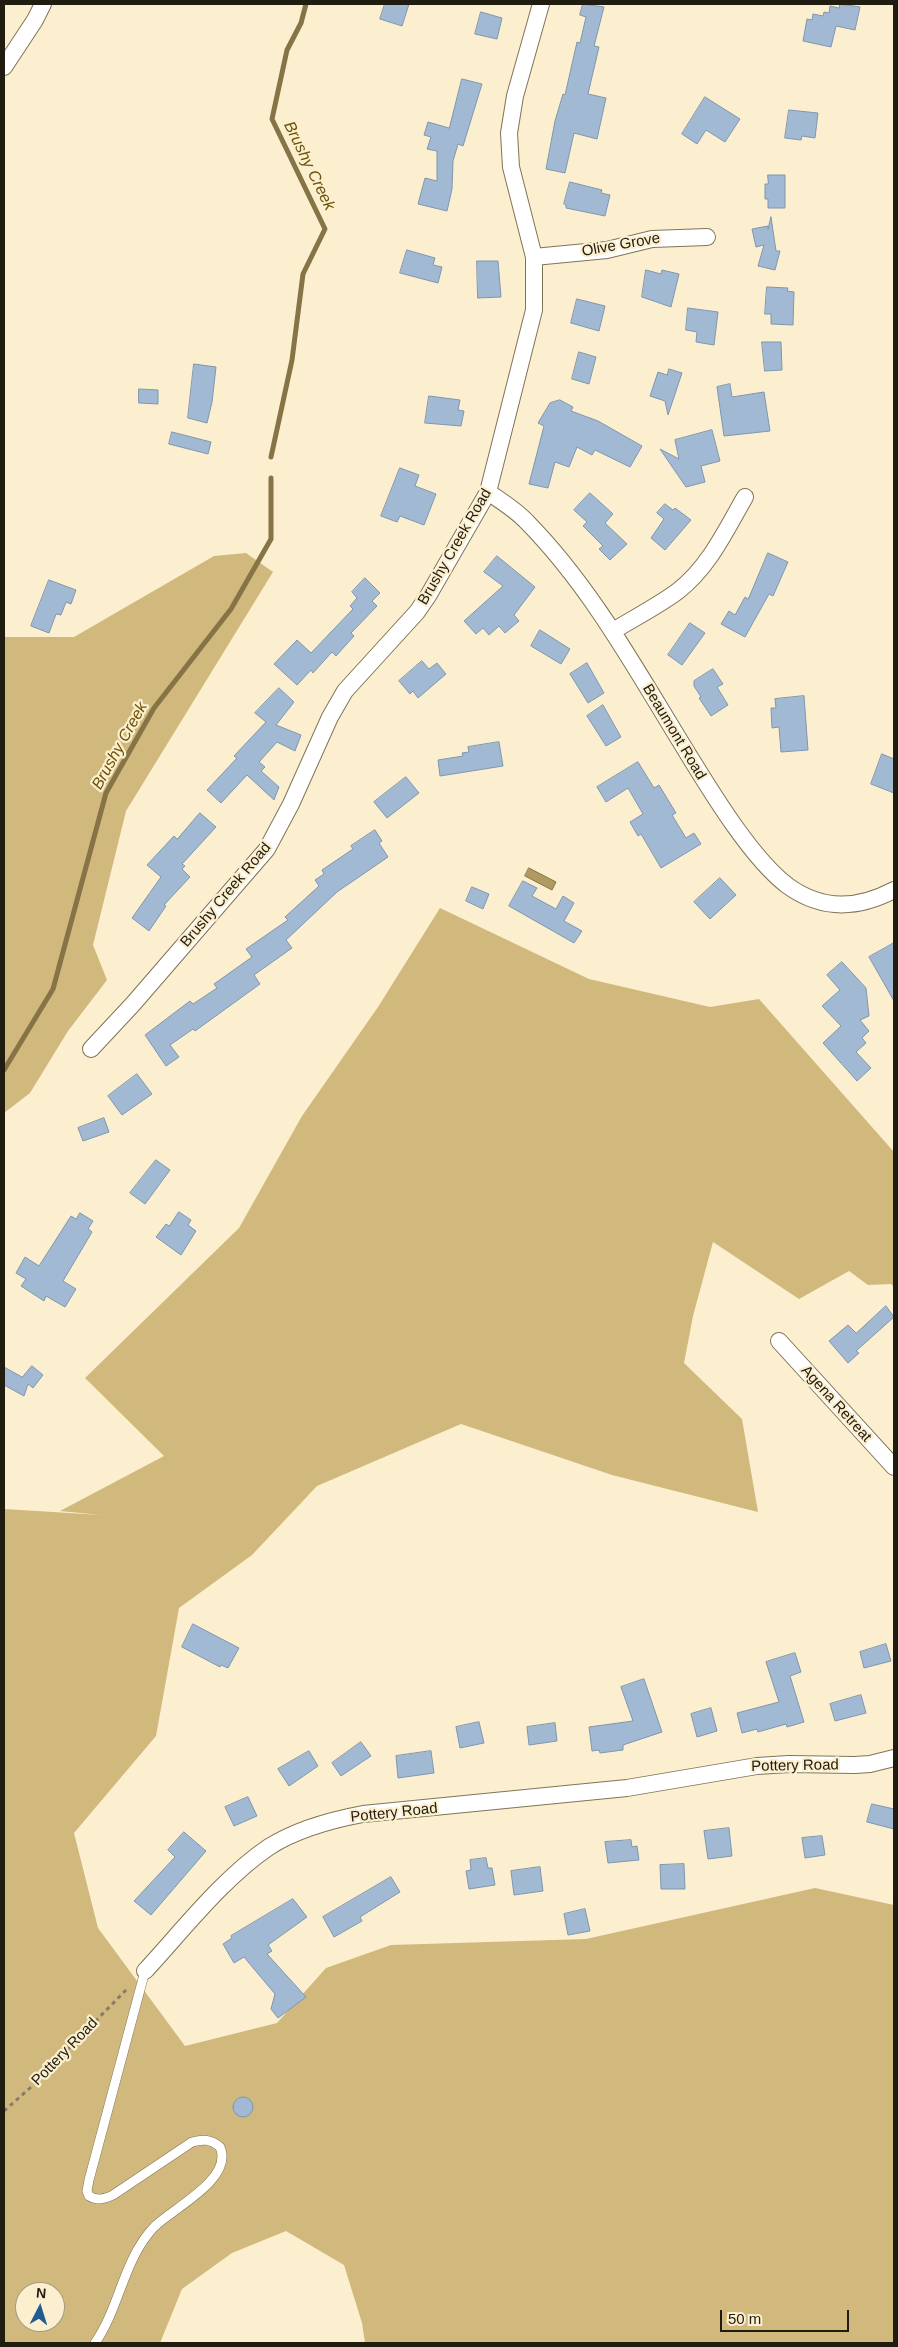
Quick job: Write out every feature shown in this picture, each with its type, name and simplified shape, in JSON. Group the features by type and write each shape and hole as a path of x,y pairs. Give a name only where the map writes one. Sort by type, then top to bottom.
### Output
{"street":[{"path":"4,66 36,20 43,4"},
{"name":"Brushy Creek Road","path":"91,1049 133,1004 267,849 291,804 337,704 356,678 422,604 488,492 534,310 534,257 511,167 509,133 515,96 541,4"},
{"name":"Olive Grove","path":"534,257 607,250 660,238 707,237"},
{"name":"Beaumont Road","path":"488,492 526,520 557,555 613,631 712,794 771,871 788,886 809,898 831,904 865,903 894,890"},
{"path":"613,631 679,591 694,576 716,549 745,497"},
{"name":"Agena Retreat","path":"779,1341 894,1467"},
{"name":"Pottery Road","path":"145,1971 234,1876 254,1858 294,1834 342,1818 363,1814 627,1788 757,1766 790,1764 855,1766 894,1758"}],"lane":[{"path":"95,2343 105,2324 130,2262 139,2246 165,2216 214,2179 223,2162 220,2148 208,2140 192,2142 112,2195 95,2199 89,2196 87,2191 89,2180 145,1971"}],"path":[{"name":"Pottery Road","path":"4,2111 30,2088 145,1971"}],"shaded area":[{"path":"246,553 273,572 126,811 93,945 107,980 68,1031 30,1093 4,1113 4,637 74,637 214,556"},
{"path":"529,868 556,882 552,890 525,876"},
{"path":"440,908 589,979 710,1007 759,999 894,1152 894,1287 891,1284 868,1285 849,1271 799,1299 713,1242 693,1316 684,1363 742,1419 758,1512 612,1475 461,1424 317,1486 252,1555 179,1608 156,1736 74,1833 98,1928 185,2046 277,2023 326,1968 391,1945 586,1939 815,1888 894,1905 894,2343 365,2343 362,2323 344,2265 286,2231 232,2253 182,2289 160,2343 4,2343 4,1509 101,1515 60,1511 164,1456 85,1378 239,1228 302,1116 378,1007"}],"building":[{"path":"385,4 409,4 402,26 380,19"},
{"path":"583,4 604,7 594,46 599,47 588,94 606,98 597,139 574,133 565,173 546,169 555,121 563,94 565,95 577,42 580,43 586,17 580,15"},
{"path":"840,4 860,7 855,30 836,26 831,47 803,41 807,19 812,20 813,14 823,16 824,12 829,13 830,6 839,8"},
{"path":"481,12 502,18 497,39 475,34"},
{"path":"462,79 482,84 463,146 458,144 453,161 452,189 447,211 418,204 425,178 437,181 437,151 427,149 431,137 424,135 428,122 449,128"},
{"path":"705,97 740,119 725,142 706,130 697,144 682,134"},
{"path":"789,110 818,113 815,138 802,136 801,140 785,138"},
{"path":"768,175 785,175 785,208 768,208 768,199 765,199 765,184 768,184"},
{"path":"570,182 602,190 601,193 610,195 605,216 566,208 564,204"},
{"path":"771,217 776,251 780,251 775,270 758,266 764,245 756,247 752,229 768,226 768,229"},
{"path":"407,250 435,258 433,265 442,267 438,283 400,273"},
{"path":"477,261 498,261 501,297 478,298"},
{"path":"646,270 661,274 662,270 679,274 671,307 642,297"},
{"path":"767,287 788,288 787,291 794,292 793,325 771,324 771,314 765,314"},
{"path":"577,299 605,306 599,331 571,323"},
{"path":"688,308 718,312 714,345 696,342 697,332 686,330"},
{"path":"762,342 781,342 782,370 765,371"},
{"path":"579,352 596,357 589,384 572,379"},
{"path":"194,364 216,367 212,402 207,423 188,418"},
{"path":"669,369 682,373 668,415 665,401 650,396 658,372 667,375"},
{"path":"730,384 732,397 764,392 770,431 724,436 717,387"},
{"path":"139,389 158,390 158,404 139,403"},
{"path":"429,396 460,400 458,410 464,411 461,426 425,423"},
{"path":"560,400 573,407 571,411 598,421 642,446 630,467 595,450 592,455 577,447 569,467 555,462 548,488 529,484 544,426 538,423 550,403"},
{"path":"712,430 720,461 701,466 705,482 686,487 660,449 679,459 675,440"},
{"path":"172,432 211,442 208,454 169,444"},
{"path":"400,468 419,475 415,486 436,494 424,525 400,516 397,522 381,516"},
{"path":"590,493 613,514 605,523 627,544 610,560 599,549 603,546 583,526 587,522 574,510"},
{"path":"665,504 673,510 675,508 691,520 665,550 651,538 664,519 657,513"},
{"path":"768,553 788,562 773,596 769,594 745,637 721,624 729,611 735,615 745,597 748,599"},
{"path":"497,556 535,587 514,615 519,621 505,633 499,626 489,635 483,628 476,634 464,621 503,586 484,572"},
{"path":"365,578 380,593 372,601 377,606 351,633 354,636 336,656 332,652 313,673 311,670 297,685 274,664 297,640 311,653 353,609 350,606 357,598 352,592"},
{"path":"49,580 76,590 71,604 66,602 61,615 56,614 49,633 31,626"},
{"path":"690,623 705,633 682,665 668,655"},
{"path":"540,630 570,649 561,664 531,646"},
{"path":"422,661 429,669 437,663 446,674 418,698 413,691 410,694 399,681"},
{"path":"587,663 604,693 588,703 570,674"},
{"path":"713,669 723,684 717,687 728,705 711,716 699,698 701,697 694,686 694,681"},
{"path":"279,688 294,702 276,725 301,735 295,751 277,742 259,762 265,767 261,771 279,787 274,800 247,775 221,803 207,790 237,758 234,756 266,722 255,713"},
{"path":"804,696 808,750 781,752 779,727 772,728 771,708 776,708 775,699"},
{"path":"603,705 621,737 606,746 587,716"},
{"path":"499,742 503,766 440,776 438,760 463,756 462,753 469,752 468,747"},
{"path":"882,754 894,759 894,793 871,784"},
{"path":"638,762 654,788 659,785 676,813 672,815 686,838 694,833 701,844 661,868 641,834 638,836 630,822 643,814 628,788 606,802 597,787"},
{"path":"406,777 419,793 387,818 374,802"},
{"path":"200,813 216,827 182,864 185,866 182,869 190,877 164,905 166,906 149,931 132,918 161,877 147,865 174,836 177,839"},
{"path":"375,830 382,841 379,843 388,857 337,892 286,940 292,948 254,975 260,984 195,1031 193,1029 170,1045 179,1057 166,1066 145,1035 190,1001 193,1004 217,988 214,984 252,957 246,949 288,920 285,917 319,886 315,880 324,874 322,870 353,849 351,846"},
{"path":"720,878 736,895 710,919 694,902"},
{"path":"523,881 537,888 532,896 556,909 563,896 574,903 564,921 582,931 574,943 509,906"},
{"path":"472,887 489,894 483,909 466,901"},
{"path":"894,943 894,1001 869,957"},
{"path":"842,962 866,988 869,1016 860,1020 869,1031 862,1038 866,1043 856,1052 871,1068 857,1081 823,1043 841,1026 822,1006 840,990 827,975"},
{"path":"137,1074 152,1094 122,1115 108,1096"},
{"path":"104,1118 109,1132 83,1141 78,1128"},
{"path":"156,1160 170,1170 145,1204 130,1193"},
{"path":"179,1212 191,1220 188,1225 196,1231 181,1255 156,1237 166,1224 169,1226"},
{"path":"80,1213 93,1221 88,1229 92,1232 63,1281 76,1289 65,1307 46,1296 44,1301 21,1286 26,1279 16,1273 25,1257 39,1266 71,1216 76,1219"},
{"path":"886,1306 894,1317 856,1351 859,1353 848,1363 829,1341 848,1325 856,1333"},
{"path":"32,1366 43,1375 33,1388 28,1384 24,1396 4,1385 4,1367 22,1377"},
{"path":"193,1624 239,1648 228,1668 221,1665 220,1667 182,1647"},
{"path":"886,1644 891,1661 864,1668 860,1652"},
{"path":"795,1653 801,1672 790,1676 804,1722 787,1727 786,1724 758,1732 757,1729 742,1733 737,1713 779,1702 766,1662"},
{"path":"644,1679 662,1732 623,1745 623,1750 600,1753 599,1750 592,1751 589,1727 633,1721 621,1687"},
{"path":"861,1695 866,1713 835,1721 830,1704"},
{"path":"711,1708 717,1731 697,1737 691,1714"},
{"path":"479,1722 484,1743 460,1748 456,1727"},
{"path":"555,1723 557,1741 529,1745 527,1727"},
{"path":"361,1742 371,1756 341,1776 332,1763"},
{"path":"309,1751 318,1766 289,1786 278,1769"},
{"path":"431,1751 434,1773 398,1778 396,1756"},
{"path":"248,1797 257,1816 234,1826 225,1807"},
{"path":"872,1804 894,1809 894,1829 867,1822"},
{"path":"729,1828 732,1856 708,1859 704,1831"},
{"path":"184,1832 206,1851 151,1915 134,1901 175,1857 168,1850"},
{"path":"822,1836 825,1855 805,1858 802,1838"},
{"path":"631,1840 632,1847 637,1846 639,1860 608,1863 605,1842"},
{"path":"486,1858 488,1868 492,1868 495,1885 469,1889 466,1871 471,1870 470,1860"},
{"path":"684,1864 685,1889 661,1889 660,1865"},
{"path":"540,1867 543,1891 514,1895 511,1871"},
{"path":"391,1877 400,1892 360,1917 362,1921 334,1937 323,1917"},
{"path":"293,1899 307,1917 268,1945 272,1951 267,1954 306,1997 278,2018 271,2009 275,1994 244,1957 234,1963 223,1944 232,1938 231,1936"},
{"path":"585,1909 590,1931 568,1935 564,1914"},
{"path":"243,2097 250,2100 253,2107 250,2114 243,2117 236,2114 233,2107 236,2100"}],"waterway":[{"name":"Brushy Creek","path":"271,457 292,360 303,274 325,229 272,119 287,50 301,23 306,4"},
{"name":"Brushy Creek","path":"4,1070 53,989 106,793 154,708 231,609 271,539 271,478"}]}
